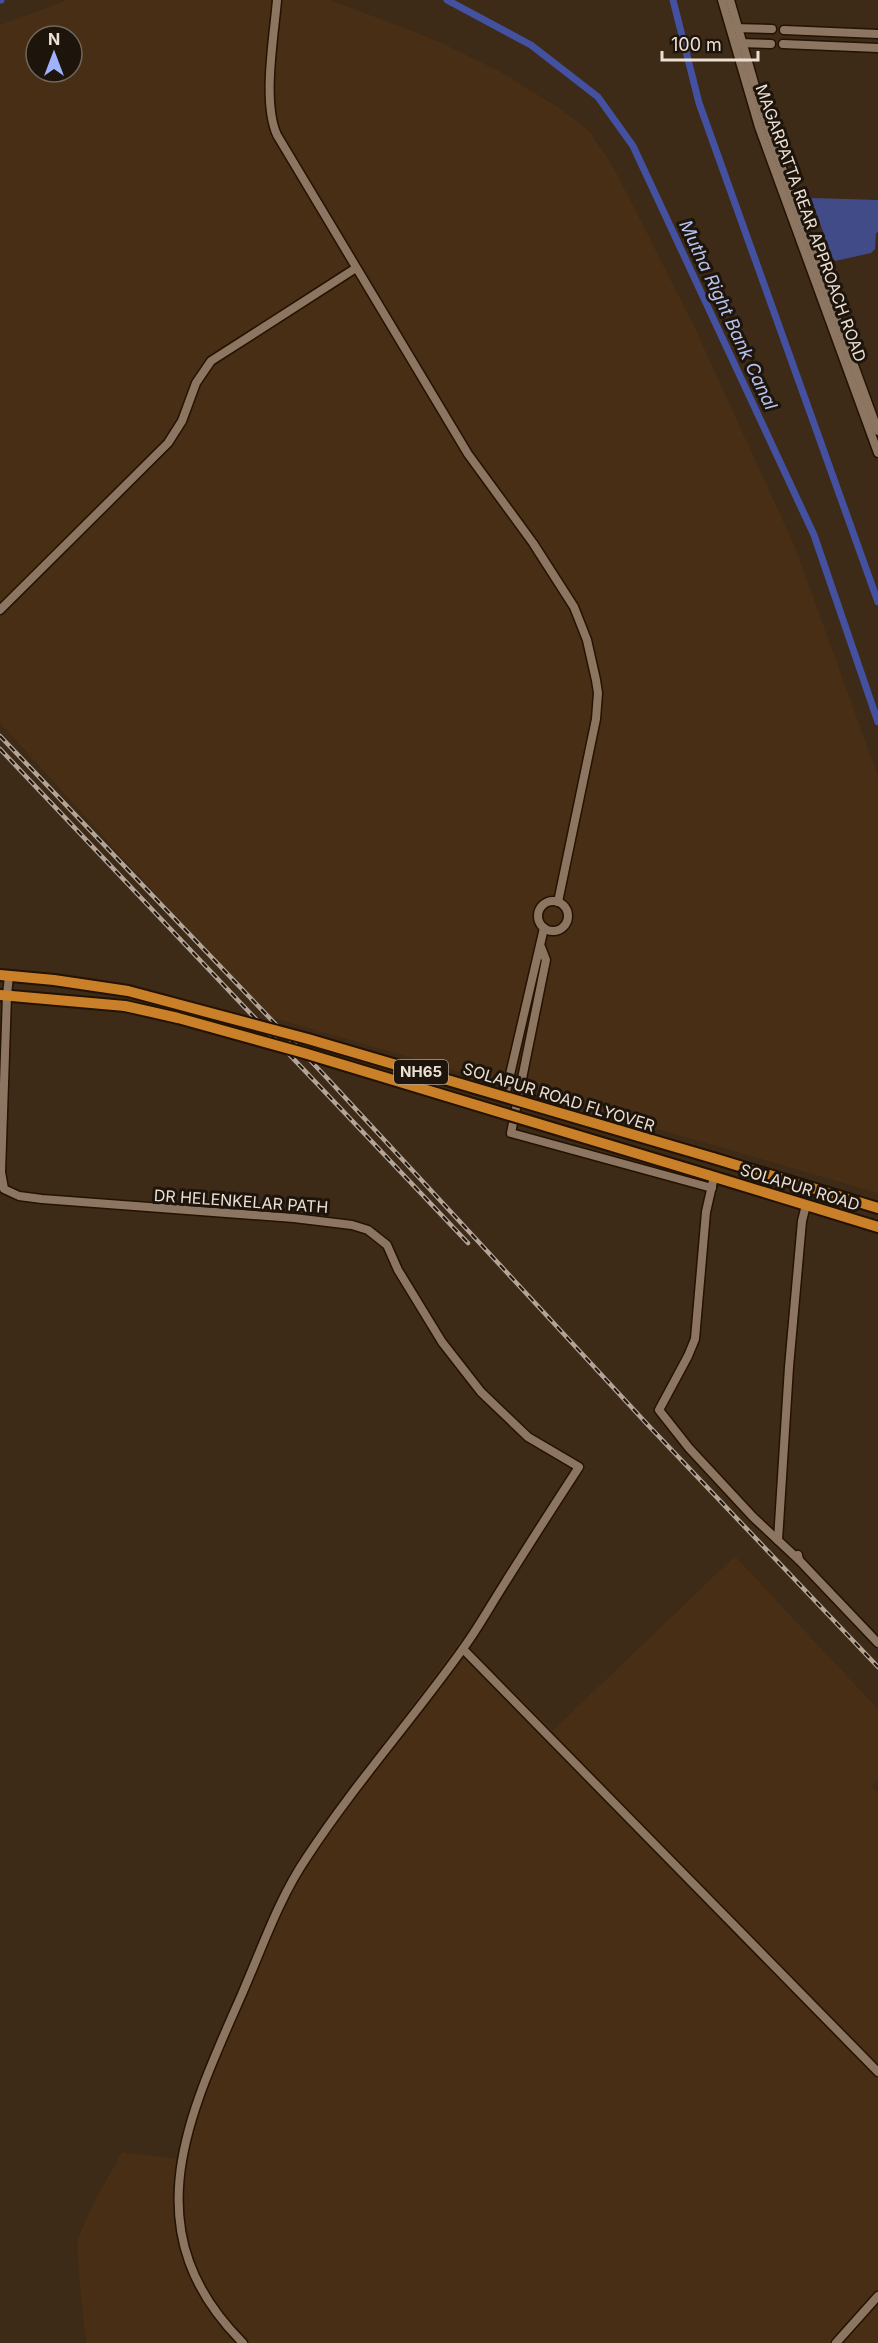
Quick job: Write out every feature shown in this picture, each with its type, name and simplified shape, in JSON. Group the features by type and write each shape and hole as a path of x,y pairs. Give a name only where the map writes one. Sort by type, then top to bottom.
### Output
{"highway":[{"name":"SOLAPUR ROAD FLYOVER","path":"5,976 128,991 505,1095 859,1203"},
{"name":"SOLAPUR ROAD FLYOVER","path":"3,995 125,1006 177,1018 304,1053 711,1180"},
{"name":"SOLAPUR ROAD","path":"711,1180 806,1204 878,1227"},
{"name":"SOLAPUR ROAD","path":"859,1203 878,1208"}],"street":[{"path":"277,0 270,99 273,127 468,454 567,594 586,640 598,693 596,719 558,902"},
{"name":"MAGARPATTA REAR APPROACH ROAD","path":"722,0 733,28 759,127 878,453"},
{"name":"MAGARPATTA REAR APPROACH ROAD","path":"730,0 733,28"},
{"path":"733,28 772,29"},
{"path":"784,30 878,34"},
{"path":"737,43 771,44"},
{"name":"MAGARPATTA REAR APPROACH ROAD","path":"737,43 878,431"},
{"path":"783,44 878,48"},
{"path":"0,610 168,444 182,421 196,383 210,361 356,268"},
{"path":"505,1095 541,947 544,928 539,920 539,910 549,902 558,902 567,911 565,924 557,930 544,928"},
{"path":"541,947 546,960 511,1133 711,1180 695,1339 659,1410 689,1448 878,1643"},
{"name":"DR HELENKELAR PATH","path":"5,976 1,1172 4,1189 19,1196 42,1199 294,1218 352,1225 368,1230 387,1245 398,1270 442,1342 481,1392 528,1437 579,1467 463,1649"},
{"path":"778,1538 791,1346 802,1221 806,1204"},
{"path":"243,2343 210,2304 197,2283 180,2232 177,2202 180,2180 185,2150 200,2095 274,1921 306,1859 463,1649 878,2072"},
{"path":"836,2343 878,2296"}],"shaded area":[{"path":"67,0 331,0 440,42 501,72 559,108 589,131 614,168 694,326 795,547 878,776 878,1193 267,1016 0,723 0,25"},
{"path":"811,198 878,200 878,232 875,249 871,253 835,261"},
{"path":"735,1556 878,1709 878,1780 872,1786 878,1793 878,2343 86,2343 77,2240 94,2202 122,2152 178,2159 196,2095 210,2057 261,1941 301,1859 314,1837 461,1639 553,1730"}],"waterway":[{"name":"Mutha Right Bank Canal","path":"447,0 531,45 598,97 633,146 814,535 878,722"},
{"path":"673,0 699,103 878,602"}],"railway":[{"path":"0,736 327,1078 647,1424 878,1667"},
{"path":"0,749 468,1243"}]}
